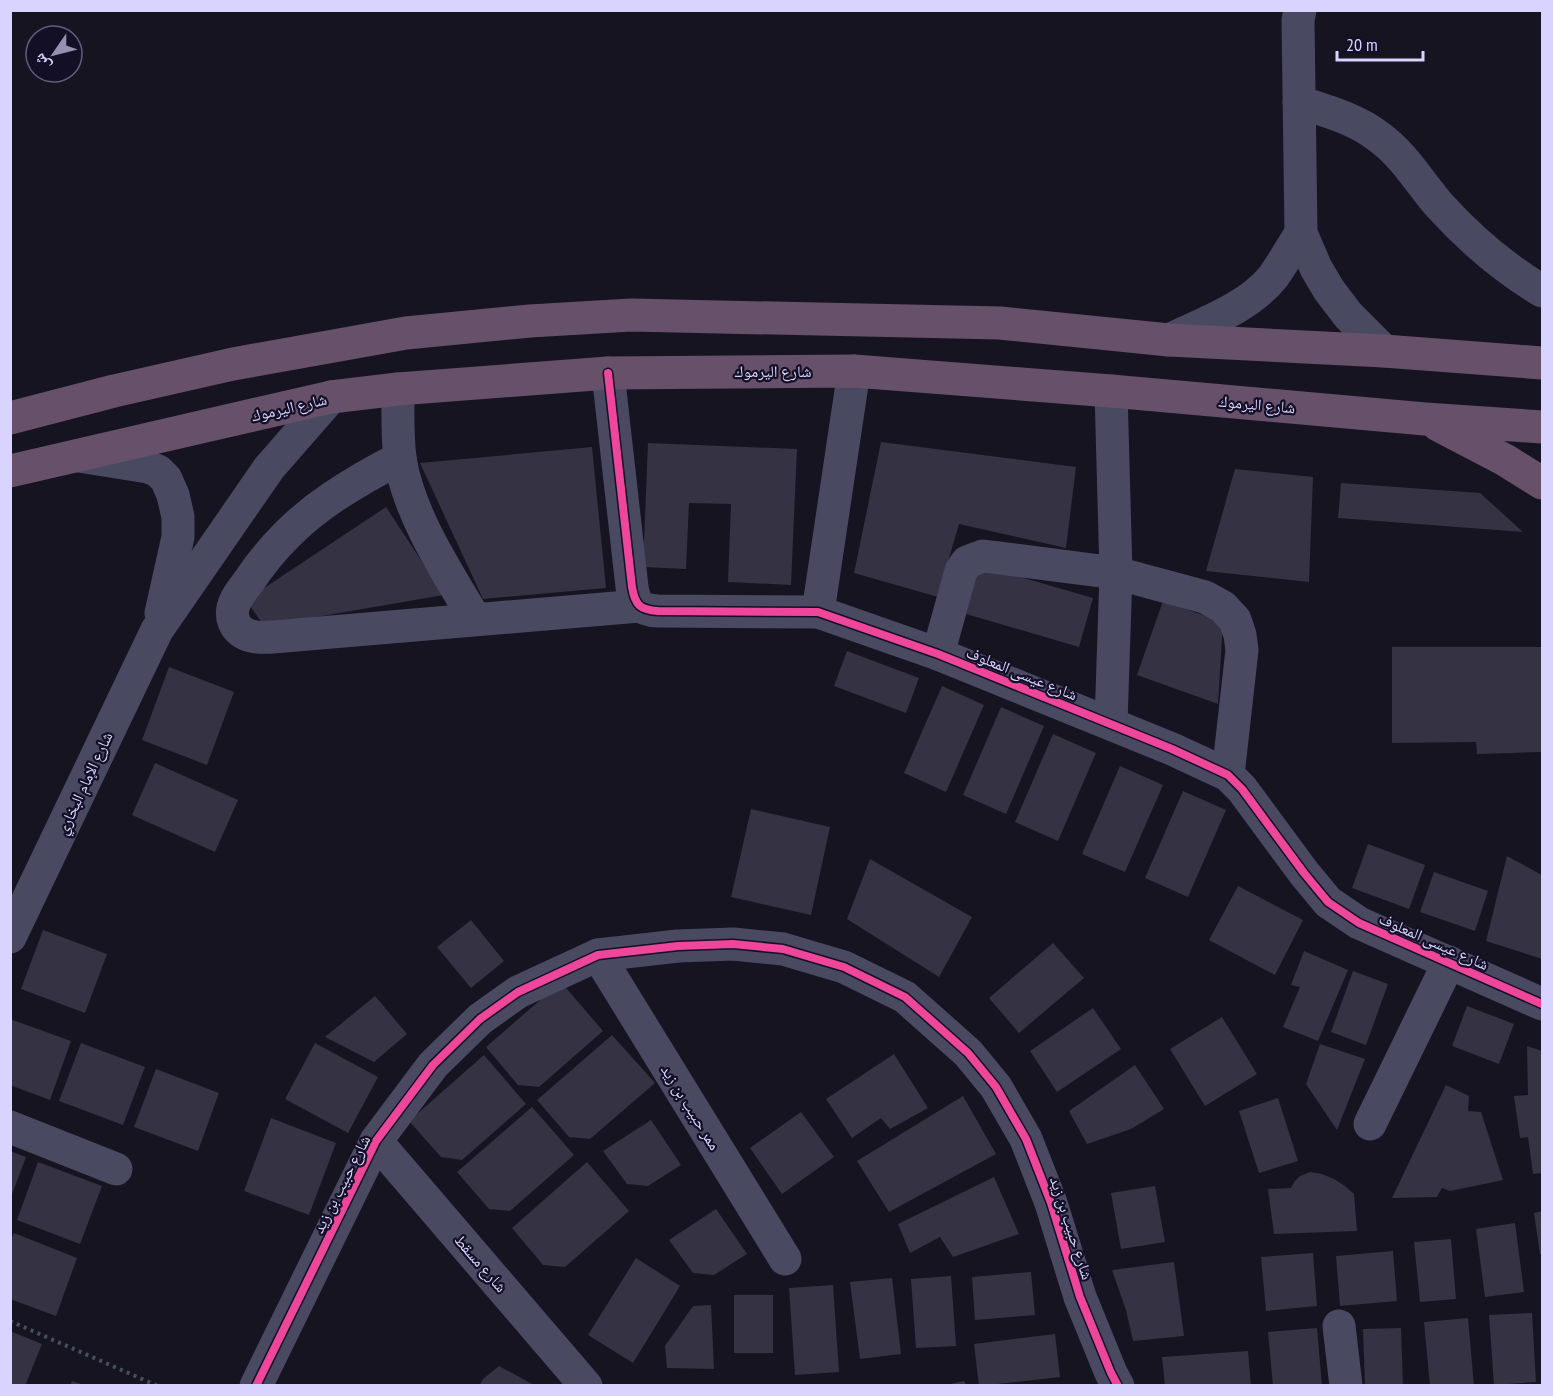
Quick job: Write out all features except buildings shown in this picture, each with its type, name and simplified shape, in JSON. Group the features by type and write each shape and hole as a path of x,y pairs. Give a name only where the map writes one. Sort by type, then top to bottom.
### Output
{"highway":[{"path":"10,418 233,363 406,333 531,321 631,315 1000,323 1169,340 1384,351 1542,363"},
{"name":"شارع اليرموك","path":"10,471 331,397 398,389 608,373 854,371 1542,427"},
{"path":"1425,419 1505,460 1542,483"}],"street":[{"path":"1308,14 1299,102 1301,233 1316,268 1329,290 1347,315 1384,351"},
{"path":"1299,102 1339,114 1380,137 1399,155 1440,205 1478,244 1506,267 1542,291"},
{"path":"1169,340 1232,310 1256,293 1272,277 1301,233"},
{"path":"818,612 854,371"},
{"path":"608,373 633,596 639,606"},
{"path":"398,389 400,458 406,484 432,545 475,620"},
{"path":"1110,723 1116,573 1111,391"},
{"name":"شارع الإمام البخاري","path":"10,937 157,630 268,468 331,397"},
{"name":"شارع الإمام البخاري","path":"76,456 148,466 158,471 165,479 173,495 178,517 178,537 157,630"},
{"name":"شارع عيسى المعلوف","path":"400,458 332,497 287,534 238,595 232,613 240,631 258,638 639,606 646,610 658,611 818,612 938,654 1172,748 1228,776 1242,789 1328,902 1359,923 1542,1004"},
{"path":"938,654 961,571 967,562 982,556 1116,573 1206,597 1224,607 1235,620 1242,650 1228,776"},
{"name":"شارع حبيب بن زيد","path":"257,1385 376,1141 433,1065 480,1019 518,992 598,955 689,945 732,944 783,949 844,967 905,997 968,1053 996,1087 1026,1139 1051,1203 1080,1297 1118,1386"},
{"name":"ممر حبيب بن زيد","path":"598,955 785,1259"},
{"path":"1370,1124 1449,962"},
{"path":"10,1127 116,1169"},
{"name":"شارع مسقط","path":"376,1141 586,1386"},
{"path":"1339,1326 1346,1386"}],"path":[{"path":"10,1321 158,1386"}],"cycle path":[{"path":"608,373 632,587 637,602 643,608 658,611 818,612 938,654 1172,749 1228,775 1242,789 1328,902 1359,923 1542,1004"},
{"path":"256,1386 376,1141 433,1065 480,1019 518,992 598,955 678,946 733,944 783,949 844,967 905,997 968,1053 996,1087 1026,1139 1051,1203 1080,1297 1118,1386"}]}
